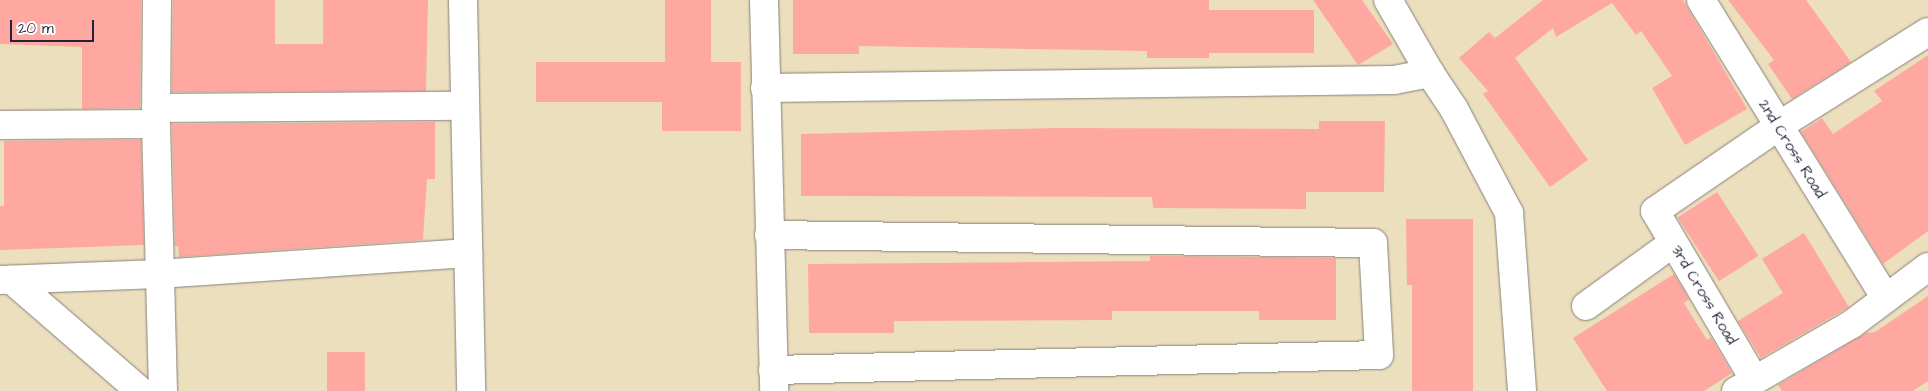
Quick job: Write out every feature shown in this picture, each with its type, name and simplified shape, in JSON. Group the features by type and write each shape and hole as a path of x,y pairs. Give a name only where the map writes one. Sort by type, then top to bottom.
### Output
{"street":[{"path":"157,0 156,116 163,391"},
{"path":"463,0 471,391"},
{"path":"764,0 765,88 769,235 774,380 1380,355 1373,243 769,235"},
{"path":"1388,0 1430,73 1454,109 1510,214 1522,391"},
{"name":"2nd Cross Road","path":"1701,0 1777,126 1885,297"},
{"path":"1777,126 1928,32"},
{"path":"765,88 1394,80 1430,73"},
{"path":"0,126 156,116 465,106"},
{"name":"3rd Cross Road","path":"1745,385 1655,211 1777,126"},
{"path":"1586,306 1672,243"},
{"path":"6,280 159,274 468,253"},
{"path":"1745,385 1852,324 1885,297 1928,267"},
{"path":"6,280 140,391"}],"building":[{"path":"0,0 141,0 140,108 82,109 82,47 0,44"},
{"path":"173,0 275,0 275,44 323,44 323,0 428,0 426,91 172,92"},
{"path":"665,0 711,0 711,62 741,62 741,131 662,131 662,102 536,102 536,62 665,62"},
{"path":"793,0 1209,0 1209,10 1314,10 1314,53 1209,53 1209,58 1147,58 1147,51 859,46 859,54 793,54"},
{"path":"1313,0 1362,0 1393,44 1358,65"},
{"path":"1543,0 1683,0 1747,109 1685,145 1652,88 1672,76 1641,31 1636,35 1612,3 1556,37 1553,28 1515,58 1588,160 1550,187 1483,94 1488,91 1459,58 1489,32 1495,38"},
{"path":"1728,0 1806,0 1851,62 1792,99 1768,64 1774,60"},
{"path":"1928,55 1928,231 1883,264 1801,132 1822,118 1833,134 1882,101 1874,91"},
{"path":"1319,121 1385,121 1384,192 1306,192 1306,209 1153,208 1152,197 801,196 801,134 1055,128 1319,129"},
{"path":"435,122 435,179 427,179 423,240 179,257 178,246 175,246 172,124"},
{"path":"141,140 144,245 0,250 0,206 4,206 4,141"},
{"path":"1717,192 1758,256 1719,281 1678,218"},
{"path":"1406,219 1473,219 1473,391 1412,391 1412,285 1407,285"},
{"path":"1804,233 1849,307 1761,358 1738,321 1783,293 1762,259"},
{"path":"1150,256 1336,258 1336,320 1259,320 1259,311 1112,311 1112,320 894,321 894,333 809,333 808,264 1150,261"},
{"path":"1674,274 1689,299 1684,303 1707,340 1711,337 1732,373 1704,391 1607,391 1573,338"},
{"path":"1928,296 1928,381 1913,391 1782,391 1778,385 1866,333 1875,332"},
{"path":"327,352 365,352 365,391 327,391"}]}
